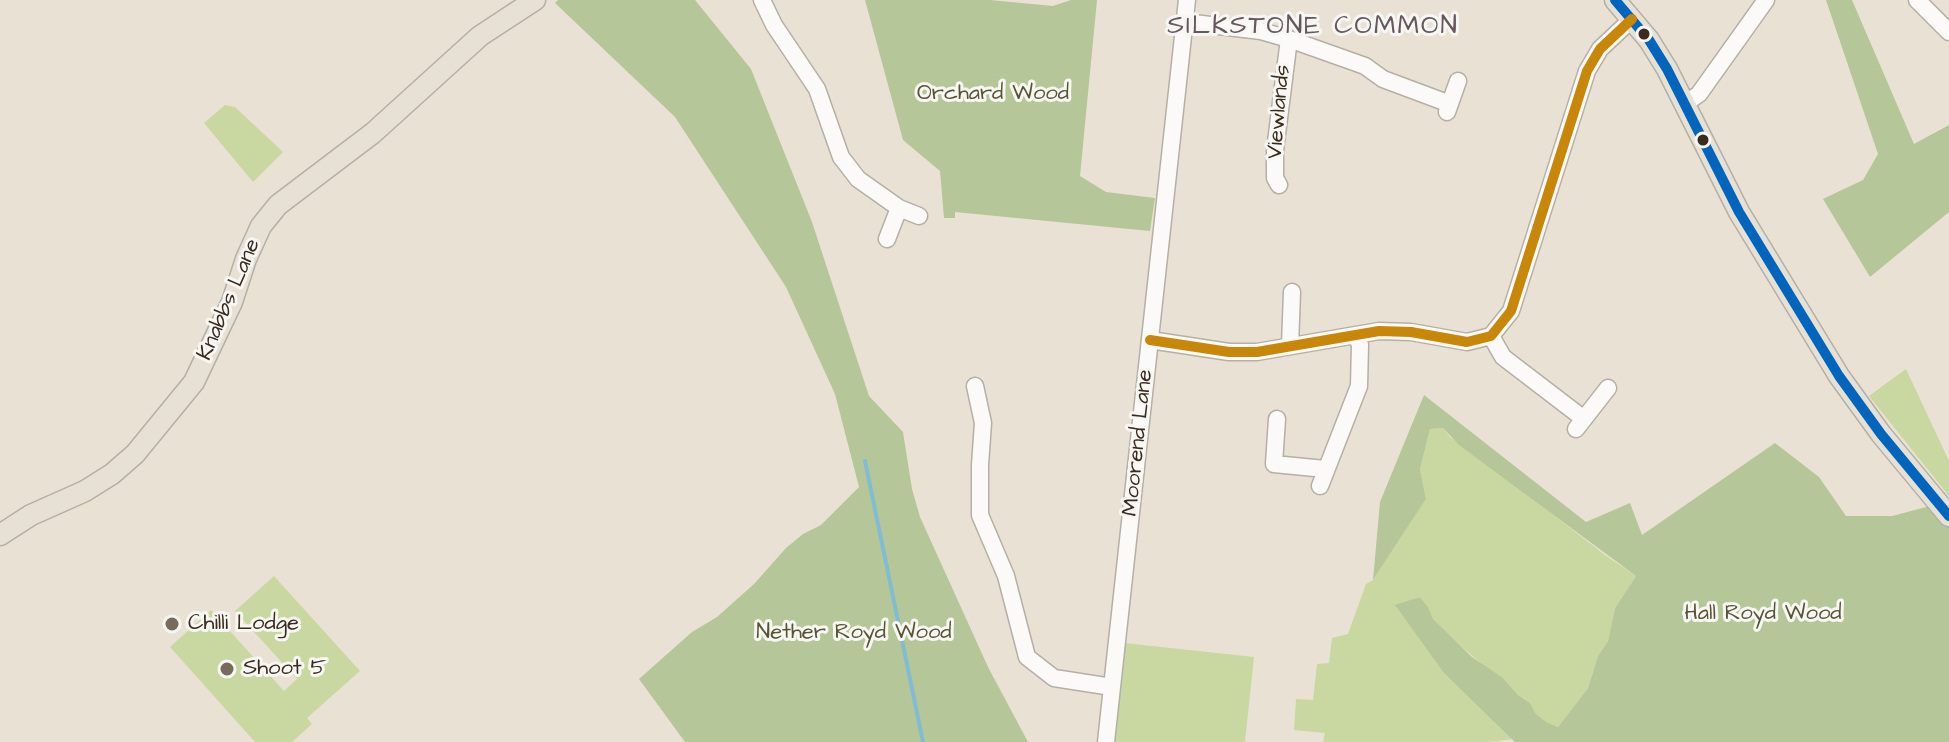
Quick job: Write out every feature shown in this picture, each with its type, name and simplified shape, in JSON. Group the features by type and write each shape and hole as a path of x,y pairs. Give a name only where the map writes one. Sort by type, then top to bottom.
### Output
{"main road":[{"name":"Knabbs Lane","path":"0,535 31,515 85,491 135,454 194,382 232,302 261,226 278,205 373,133 480,36 535,0"},
{"path":"1615,0 1649,40 1686,103 1739,212 1831,364 1881,434 1949,516"}],"street":[{"path":"762,0 774,25 817,89 841,157 858,179 899,208 919,216"},
{"name":"Moorend Lane","path":"1106,742 1187,0"},
{"path":"1686,103 1699,94 1766,0"},
{"path":"1917,0 1949,32"},
{"path":"1150,340 1229,352 1257,352 1379,331 1467,342 1491,336 1511,311 1587,71 1600,49 1632,19"},
{"name":"Viewlands","path":"1185,22 1261,31 1289,39 1365,66 1383,79 1448,109 1458,81"},
{"name":"Viewlands","path":"1279,185 1275,178 1275,150 1289,39"},
{"path":"887,239 899,208"},
{"path":"1290,346 1292,292"},
{"path":"1320,486 1359,386 1360,345 1356,335"},
{"path":"1491,336 1503,357 1580,424 1601,392"},
{"path":"975,386 983,423 980,515 1006,576 1027,657 1054,678 1112,687"},
{"path":"1277,419 1274,464 1325,469"}],"green space":[{"name":"Nether Royd Wood","path":"558,0 695,0 751,69 812,222 869,396 903,432 920,517 988,667 1028,742 685,742 639,679 692,632 717,617 754,584 786,548 821,525 859,487 835,394 786,287 675,117 555,3"},
{"name":"Orchard Wood","path":"865,0 990,0 1053,6 1071,0 1097,0 1080,176 1106,192 1155,198 1150,231 955,212 955,218 944,218 940,171 903,140"},
{"path":"1826,0 1852,0 1914,144 1949,125 1949,212 1870,277 1823,199 1863,180 1878,154"},
{"path":"225,105 235,107 283,152 253,182 204,123"},
{"path":"1906,369 1949,461 1949,496 1869,396"},
{"name":"Hall Royd Wood","path":"1424,395 1586,522 1630,503 1642,535 1775,443 1819,477 1846,516 1892,516 1930,506 1949,527 1949,742 1515,742 1443,672 1395,605 1420,597 1433,619 1472,657 1503,678 1530,703 1536,714 1558,727 1588,688 1598,656 1608,641 1615,608 1636,576 1459,445 1443,428 1430,429 1420,469 1426,499 1373,580 1380,502"},
{"path":"1443,428 1450,437 1636,576 1615,608 1608,641 1598,656 1588,688 1558,727 1546,723 1503,678 1487,669 1433,619 1420,597 1396,606 1443,672 1515,739 1487,742 1323,742 1325,733 1294,730 1296,699 1313,700 1317,664 1329,663 1332,638 1348,634 1366,584 1373,580 1426,499 1420,469 1430,429"},
{"path":"274,576 360,671 307,718 312,724 292,742 255,742 170,647 211,610 284,691 297,679 235,611"},
{"path":"1124,643 1254,657 1245,742 1115,742"}],"waterway":[{"path":"865,461 923,742"}],"transit line":[{"path":"1615,0 1649,40 1667,69 1739,212 1839,376 1881,434 1949,516"},
{"path":"1150,340 1229,352 1257,352 1379,331 1411,332 1467,342 1491,336 1511,311 1587,71 1600,49 1632,19"}],"place":[{"name":"Chilli Lodge","path":"172,624"},
{"name":"Shoot 5","path":"227,669"}],"district":[{"name":"SILKSTONE COMMON","path":"1313,28"}]}
